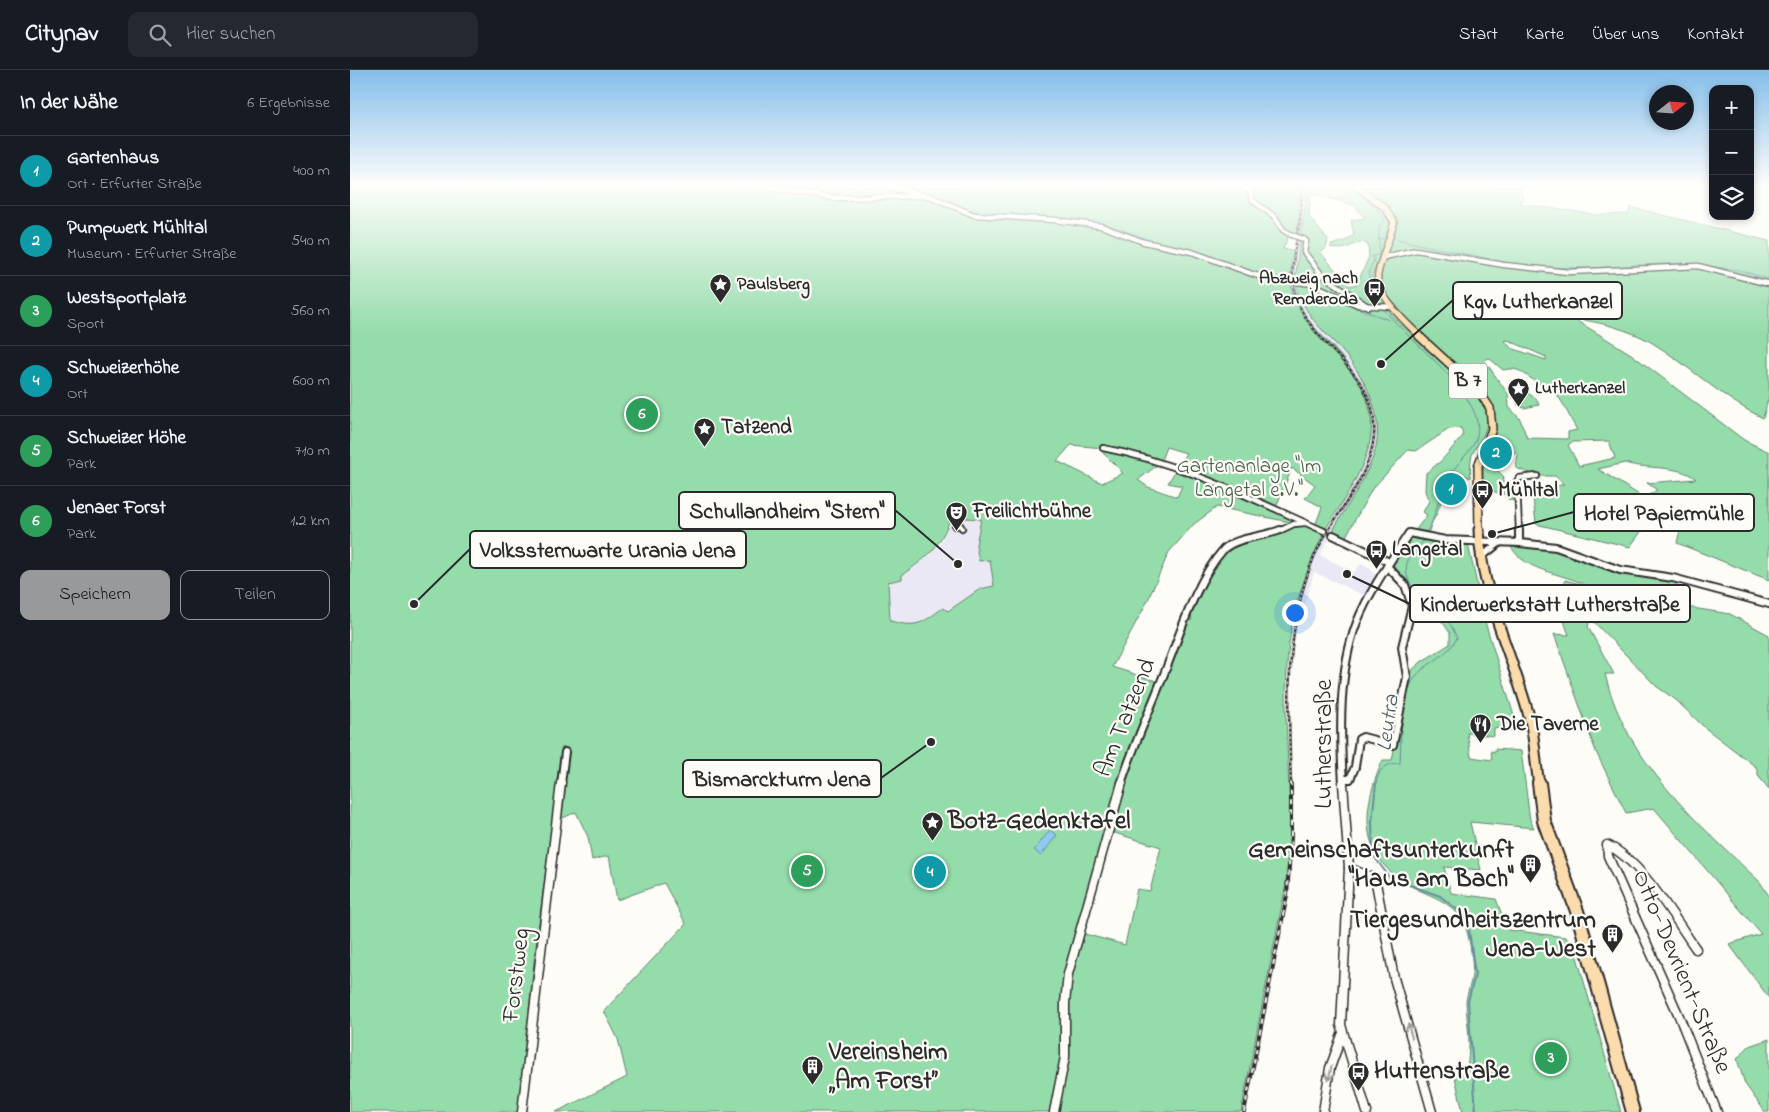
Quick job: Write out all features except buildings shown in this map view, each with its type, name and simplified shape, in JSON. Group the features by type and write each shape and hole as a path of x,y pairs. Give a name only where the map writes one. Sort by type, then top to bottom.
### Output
{"main road":[{"name":"B 7","path":"1391,236 1377,279 1389,308 1484,397 1490,408 1493,422 1478,466 1478,519"},
{"path":"1478,519 1480,558 1494,613 1529,717 1544,821 1577,911 1633,1112"}],"street":[{"path":"1130,236 1167,249 1192,252 1255,275 1283,282"},
{"path":"1294,236 1306,241 1304,252 1320,272 1368,307"},
{"path":"1384,257 1416,250 1504,265 1568,272 1698,266 1769,284"},
{"path":"1298,282 1312,284 1353,303 1368,307 1389,308"},
{"path":"1104,448 1176,468 1278,508 1324,531"},
{"path":"1519,542 1517,480 1519,478 1537,476"},
{"name":"Am Tatzend","path":"1054,1112 1065,1057 1064,1003 1068,974 1095,872 1125,772 1185,622 1204,580 1224,549 1238,542 1267,536 1294,524 1305,523"},
{"path":"955,526 960,525 962,528"},
{"path":"1388,564 1409,533 1432,539 1479,541 1499,544 1519,542 1556,547 1590,557 1613,568 1673,578 1769,604"},
{"path":"1333,535 1388,564 1412,598 1413,610 1403,642 1402,657 1408,671 1393,745 1363,736 1359,739 1355,767 1350,779 1343,779"},
{"path":"1480,558 1499,544"},
{"name":"Lutherstraße","path":"1366,1112 1342,1035 1341,1017 1349,868 1343,779 1342,714 1345,665 1355,627 1388,564"},
{"name":"Forstweg","path":"522,1112 565,752"},
{"name":"Otto-Devrient-Straße","path":"1696,949 1639,872 1616,849 1608,845 1606,848 1679,1016 1717,1112"},
{"path":"1349,868 1372,877 1376,883 1394,978 1432,1112"},
{"path":"1323,1112 1330,1068 1342,1035"}],"shaded area":[{"path":"1297,236 1301,236 1295,278 1297,291 1312,318 1345,354 1363,380 1374,406 1377,435 1373,459 1320,555 1354,572 1360,564 1369,567 1376,576 1365,596 1314,572 1299,627 1292,625 1297,602 1314,554 1367,457 1358,380 1339,354 1307,318 1292,291 1290,278"},
{"path":"984,506 991,550 1003,584 980,589 947,611 943,608 915,625 910,626 890,621 888,581 902,579 902,576 930,555 942,541 951,517"}],"green space":[{"name":"Gartenanlage \"Im Langetal e.V.\"","path":"350,236 1290,236 1291,237 1288,237 1283,249 1294,251 1290,280 1272,279 1291,284 1296,301 1301,309 1351,370 1365,394 1371,416 1371,437 1365,458 1355,480 1325,530 1315,526 1322,507 1305,498 1315,485 1292,468 1276,507 1301,521 1294,523 1217,507 1194,524 1169,552 1147,602 1112,667 1159,682 1118,790 1095,862 1085,899 1070,974 1081,933 1125,945 1137,889 1150,891 1161,847 1108,831 1153,701 1178,647 1186,623 1192,620 1190,614 1213,567 1225,551 1241,542 1265,538 1297,526 1308,527 1324,533 1304,580 1291,630 1286,678 1290,821 1287,872 1241,1112 556,1112 627,1077 618,1039 604,1011 686,924 664,883 617,900 609,856 592,860 588,837 576,812 552,823 534,961 519,1112 350,1112","holes":["1071,445 1103,448 1103,453 1123,473 1102,483 1057,461","1166,447 1186,453 1168,483 1182,486 1177,497 1148,487 1138,480 1160,463","951,517 981,519 976,545 979,561 990,560 994,586 980,589 948,611 943,608 924,621 913,624 890,621 888,582 902,579 902,575 932,551 942,537"]},
{"path":"1324,236 1328,240 1326,248 1321,253 1349,286 1357,284 1369,257 1368,245 1363,242 1342,249 1331,248 1331,245 1345,241 1353,236 1389,236 1372,276 1387,307 1373,307 1363,301 1367,306 1351,302 1322,286 1295,282 1300,238 1305,241 1305,253 1307,241 1300,237","holes":["1308,256 1318,266 1322,274"]},
{"path":"1392,236 1747,236 1769,241 1769,396 1763,418 1720,392 1651,342 1614,327 1574,319 1631,354 1744,440 1769,452 1769,580 1677,543 1680,530 1650,519 1630,547 1536,524 1533,497 1539,491 1564,484 1555,476 1537,476 1516,468 1518,454 1487,445 1492,408 1407,321 1391,301 1382,284 1380,272 1384,264 1405,251 1386,257","holes":["1469,284 1542,289 1584,306 1557,312 1524,308 1476,292 1465,286","1508,340 1546,357 1546,360 1511,348 1505,341","1489,358 1503,370 1513,369 1520,371 1554,392 1562,402 1577,430 1568,432 1568,439 1527,438 1520,419 1509,407 1508,394 1484,360","1609,441 1615,458 1579,466 1568,445 1572,442","1625,463 1680,471 1696,479 1647,483 1657,490 1644,498 1598,469"]},
{"path":"1296,283 1312,285 1356,306 1388,309 1398,321 1460,376 1483,404 1487,422 1485,432 1472,455 1470,466 1471,478 1453,471 1436,515 1425,535 1415,531 1427,515 1423,512 1429,501 1425,491 1426,473 1441,461 1463,436 1461,428 1449,429 1416,451 1408,450 1372,489 1345,538 1331,534 1358,489 1372,460 1377,428 1375,412 1364,382 1346,355 1311,316 1301,301"},
{"path":"1516,385 1536,398 1539,405 1524,408 1518,405 1515,397 1518,393 1508,386"},
{"path":"1483,461 1500,468 1498,471 1504,477 1502,487 1515,490 1516,501 1509,500 1504,494 1483,489"},
{"path":"1412,537 1431,542 1468,544 1486,625 1519,732 1494,728 1494,736 1467,733 1471,757 1492,760 1491,751 1495,752 1495,749 1521,751 1530,820 1534,828 1470,822 1481,870 1444,867 1451,893 1496,899 1508,930 1566,937 1575,950 1621,1112 1463,1112 1454,1073 1467,1070 1468,1060 1469,1038 1466,1001 1472,963 1465,925 1451,907 1392,874 1380,860 1373,846 1369,830 1368,813 1371,796 1383,760 1392,760 1410,672 1421,662 1450,644 1450,633 1444,624 1423,602 1414,598 1392,567"},
{"path":"1509,543 1575,552 1613,568 1673,578 1686,607 1730,614 1769,635 1769,789 1759,777 1756,767 1704,727 1676,700 1656,686 1594,622 1589,622 1588,627 1614,674 1605,674 1615,706 1629,735 1647,763 1689,813 1760,882 1769,896 1769,998 1729,944 1761,934 1654,808 1626,813 1596,752 1554,634 1569,635 1560,601 1565,580 1595,591 1573,580 1525,562 1516,554"},
{"path":"1769,1039 1769,1112 1765,1112 1745,1084 1737,1059 1749,1046"}],"water":[{"path":"1050,830 1057,835 1041,856 1034,850"}],"waterway":[{"path":"1138,236 1160,244"},
{"name":"Leutra","path":"1379,239 1385,238"},
{"path":"1394,238 1502,262"},
{"name":"Leutra","path":"1379,239 1379,255 1372,256 1374,260 1369,271 1369,278 1373,282 1371,290 1381,304"},
{"path":"1193,250 1231,264"},
{"path":"1540,267 1587,268 1682,263 1739,270 1769,279"},
{"path":"1329,294 1352,306 1389,320"},
{"name":"Leutra","path":"1383,308 1458,386 1470,403 1477,420 1477,436 1475,441 1452,472 1440,497 1428,534"},
{"name":"Leutra","path":"1376,784 1378,775 1383,768 1390,764 1400,763 1402,713 1409,689 1415,678 1423,669 1446,652 1457,638 1449,623 1417,594 1407,577 1406,568 1409,558 1425,540"},
{"name":"Leutra","path":"1376,783 1372,822 1373,855 1390,878 1440,896 1459,911 1468,923 1475,975 1468,1001 1476,1112"}],"tunnel":[{"path":"1283,282 1298,282"}],"railway":[{"path":"1291,784 1290,669 1297,612 1314,557 1321,542 1358,484 1371,452 1374,436 1373,415 1368,397 1359,381 1323,340 1301,309 1295,293 1293,278 1297,236"},
{"path":"1244,1112 1287,895 1291,837 1291,784"}],"place":[{"name":"Paulsberg","path":"721,304"},
{"name":"Abzweig nach Remderoda","path":"1374,308"},
{"name":"Kgv. Lutherkanzel","path":"1381,364"},
{"name":"Lutherkanzel","path":"1519,408"},
{"name":"Jenaer Forst","path":"642,414"},
{"name":"Tatzend","path":"705,447"},
{"name":"Pumpwerk Mühltal","path":"1496,453"},
{"name":"Gartenhaus","path":"1451,489"},
{"name":"Mühltal","path":"1482,510"},
{"name":"Freilichtbühne","path":"957,531"},
{"name":"Hotel Papiermühle","path":"1492,534"},
{"name":"Schullandheim \"Stern\"","path":"958,564"},
{"name":"Langetal","path":"1376,569"},
{"name":"Kinderwerkstatt Lutherstraße","path":"1347,574"},
{"name":"Volkssternwarte Urania Jena","path":"414,604"},
{"name":"Bismarckturm Jena","path":"931,742"},
{"name":"Die Taverne","path":"1481,744"},
{"name":"Botz-Gedenktafel","path":"932,841"},
{"name":"Schweizer Höhe","path":"807,871"},
{"name":"Schweizerhöhe","path":"930,872"},
{"name":"Gemeinschaftsunterkunft \"Haus am Bach\"","path":"1530,884"},
{"name":"Tiergesundheitszentrum Jena-West","path":"1612,954"},
{"name":"Westsportplatz","path":"1551,1058"},
{"name":"Vereinsheim „Am Forst”","path":"813,1086"},
{"name":"Huttenstraße","path":"1358,1091"}]}
